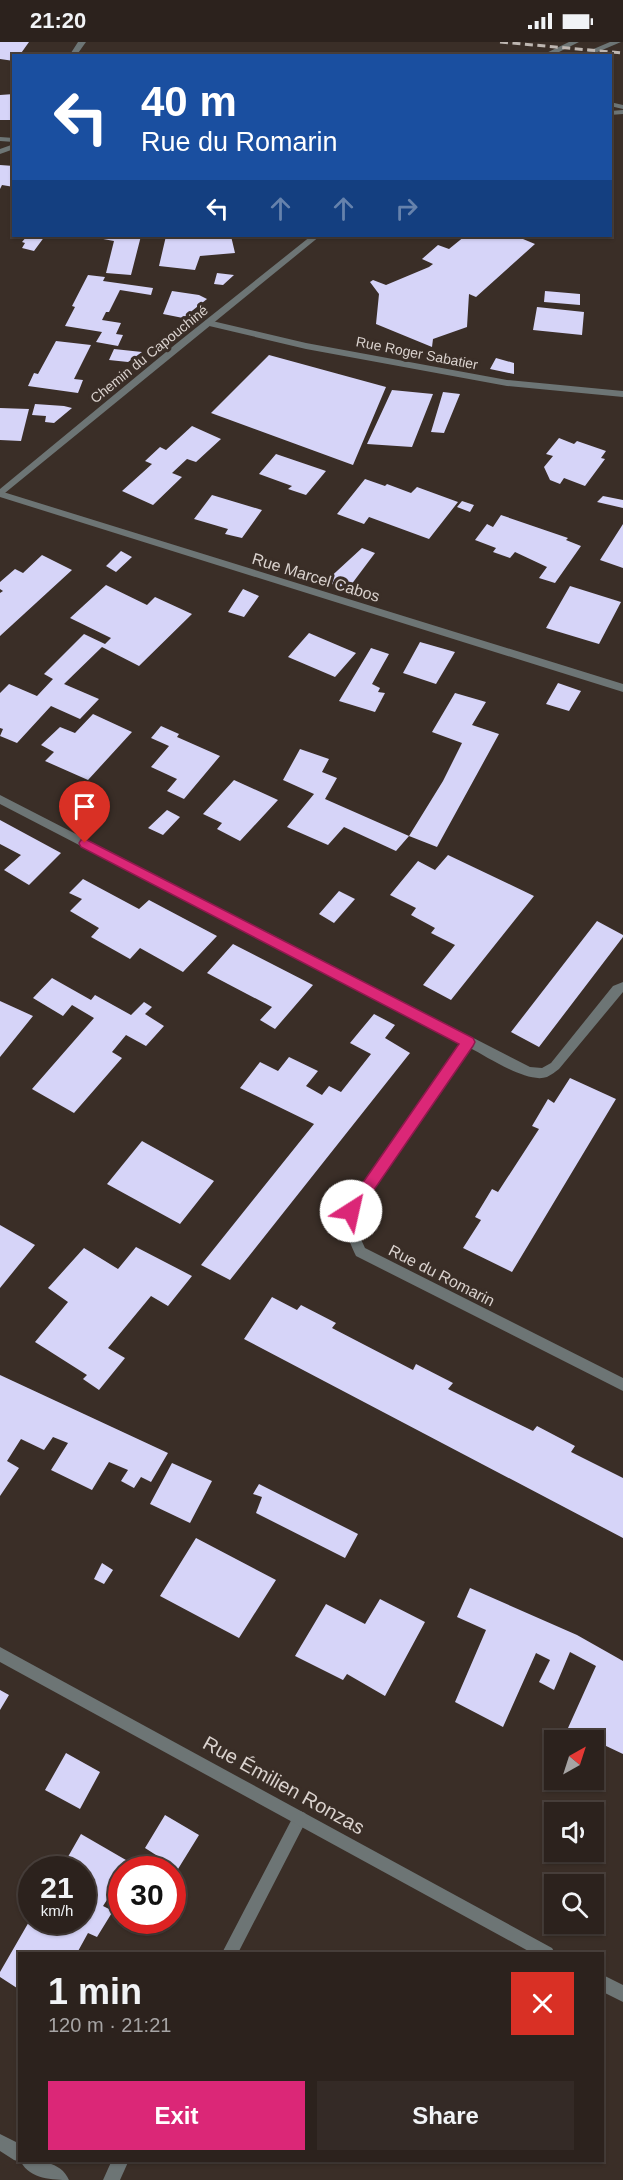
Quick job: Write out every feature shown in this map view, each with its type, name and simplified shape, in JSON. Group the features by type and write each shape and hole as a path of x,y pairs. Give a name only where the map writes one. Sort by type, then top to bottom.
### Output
{"street":[{"path":"548,54 575,42"},
{"path":"586,54 617,42"},
{"path":"591,54 596,51"},
{"name":"Chemin du Capouchiné","path":"0,494 315,237"},
{"name":"Rue Roger Sabatier","path":"208,323 306,346 507,383 623,394"},
{"name":"Rue Marcel Cabos","path":"0,494 623,688"},
{"path":"0,799 528,1072 544,1073 555,1066 617,988 623,987"},
{"name":"Rue du Romarin","path":"468,1042 351,1211 352,1233 360,1252 623,1384"},
{"name":"Rue Émilien Ronzas","path":"0,1654 545,1952"},
{"path":"231,1952 300,1818"},
{"path":"604,1984 623,1994"},
{"path":"0,2142 18,2153"},
{"path":"32,2162 61,2180"},
{"path":"111,2180 120,2162"}],"building":[{"path":"0,42 29,42 20,54 12,54 12,61 0,59"},
{"path":"12,94 12,120 0,120 0,95"},
{"path":"0,165 12,166 12,187 2,185 0,189"},
{"path":"26,237 44,237 34,251 22,248 25,243 22,242"},
{"path":"92,237 141,237 131,275 106,273 114,241"},
{"path":"166,237 231,237 235,253 200,256 195,270 159,266"},
{"path":"464,237 526,237 523,239 535,244 476,297 469,294 467,327 433,339 432,347 376,324 379,294 370,282 373,280 386,285 433,264 422,259 438,245 449,249"},
{"path":"217,273 234,275 223,285 214,284"},
{"path":"88,275 105,277 103,281 153,288 151,295 120,290 109,312 106,312 102,320 121,323 116,334 123,335 118,346 96,342 102,332 65,326 75,307 72,306"},
{"path":"172,291 199,295 207,299 183,318 163,314"},
{"path":"545,291 580,294 580,305 544,302"},
{"path":"537,307 584,312 582,335 533,330"},
{"path":"56,341 91,345 74,379 83,380 78,393 28,386 34,373 38,374"},
{"path":"114,349 142,352 128,362 109,360"},
{"path":"269,355 386,387 353,465 211,413"},
{"path":"496,358 514,363 514,374 490,369"},
{"path":"392,390 433,394 412,447 367,444"},
{"path":"443,392 460,394 444,433 431,432"},
{"path":"35,404 72,408 54,423 45,422 46,416 32,415"},
{"path":"0,408 29,409 21,441 0,440"},
{"path":"192,426 221,439 196,462 187,459 172,473 182,477 153,505 122,491 152,464 145,461 160,447 166,450"},
{"path":"559,438 574,444 577,441 606,451 601,458 605,459 585,486 564,478 560,484 550,480 544,467 553,456 546,454"},
{"path":"276,454 326,471 306,495 288,489 292,486 259,474"},
{"path":"365,479 411,493 417,487 458,502 429,539 369,517 364,524 337,514"},
{"path":"212,495 262,510 242,538 225,534 228,529 194,519"},
{"path":"603,496 623,500 623,508 597,502"},
{"path":"462,501 474,505 470,512 457,507"},
{"path":"501,515 568,538 566,540 581,546 555,583 539,578 547,567 515,552 510,558 493,552 496,548 475,540 487,524 493,527"},
{"path":"623,524 623,568 600,560"},
{"path":"362,548 375,553 348,589 325,582"},
{"path":"121,551 132,557 116,572 106,566"},
{"path":"42,555 72,570 0,636 0,593 3,591 0,589 0,582 15,569 23,573"},
{"path":"106,585 147,605 155,597 192,614 139,666 102,647 64,684 99,699 80,719 51,706 17,743 0,736 3,729 0,728 0,693 9,684 37,696 53,679 44,674 84,634 105,644 111,638 70,618"},
{"path":"570,586 621,602 599,644 546,628"},
{"path":"243,589 259,596 244,617 228,612"},
{"path":"309,633 356,653 335,677 288,657"},
{"path":"420,642 455,652 436,684 403,673"},
{"path":"371,648 389,654 372,684 380,688 378,692 385,693 375,712 339,701"},
{"path":"558,683 581,691 569,711 546,704"},
{"path":"455,693 486,702 472,725 499,734 437,847 409,836 443,781 462,743 432,732"},
{"path":"93,714 132,732 88,780 45,761 54,752 41,745 60,727 75,733"},
{"path":"161,726 179,734 177,737 220,756 184,799 167,791 177,779 151,767 169,746 151,738"},
{"path":"300,749 329,759 322,772 337,778 325,799 409,836 396,851 344,827 328,845 287,827 314,794 283,780"},
{"path":"234,780 278,800 240,841 217,829 222,823 203,814"},
{"path":"167,810 180,817 163,835 148,828"},
{"path":"0,820 61,853 29,885 4,870 21,855 0,844"},
{"path":"448,855 534,896 451,1000 423,985 455,945 431,933 435,928 411,915 416,908 390,895 418,861 435,870"},
{"path":"83,879 139,909 149,900 217,936 183,972 140,948 130,959 91,937 99,928 70,911 82,899 69,893"},
{"path":"339,891 355,899 334,923 319,914"},
{"path":"597,921 623,937 539,1047 511,1032"},
{"path":"233,944 313,985 275,1029 260,1020 272,1007 207,973"},
{"path":"52,978 91,1000 95,995 131,1015 144,1002 152,1007 145,1014 164,1026 146,1046 126,1035 112,1052 122,1058 74,1113 32,1089 94,1018 72,1005 63,1016 33,998"},
{"path":"0,1001 33,1016 0,1057"},
{"path":"374,1014 395,1025 385,1038 410,1053 230,1280 201,1265 314,1124 240,1088 260,1062 278,1071 289,1057 318,1071 306,1086 322,1095 329,1086 341,1092 371,1054 350,1043"},
{"path":"570,1078 616,1099 512,1272 463,1248 481,1220 475,1217 492,1189 498,1192 539,1129 532,1126 548,1099 554,1103"},
{"path":"142,1141 214,1181 180,1224 107,1184"},
{"path":"0,1225 35,1245 0,1288"},
{"path":"136,1247 192,1276 168,1306 151,1296 108,1348 125,1358 99,1390 83,1379 87,1375 35,1342 68,1302 48,1288 84,1248 118,1269"},
{"path":"272,1297 297,1310 301,1305 336,1323 332,1328 413,1370 416,1364 453,1383 448,1389 533,1431 537,1426 575,1446 571,1452 623,1478 623,1538 244,1339"},
{"path":"0,1375 168,1453 151,1482 141,1477 134,1488 121,1481 128,1470 109,1462 92,1490 51,1470 68,1443 53,1437 44,1450 21,1439 7,1461 19,1468 0,1496"},
{"path":"172,1463 212,1481 190,1523 150,1504"},
{"path":"259,1484 358,1534 345,1558 256,1513 262,1497 253,1494"},
{"path":"196,1538 276,1580 239,1638 160,1596"},
{"path":"102,1563 113,1570 104,1584 94,1579"},
{"path":"470,1588 577,1635 623,1661 623,1754 604,1745 604,1730 568,1728 596,1666 570,1652 554,1690 539,1682 550,1660 536,1653 503,1727 455,1702 486,1630 457,1617"},
{"path":"380,1599 425,1622 385,1696 347,1674 343,1680 295,1656 326,1604 365,1624"},
{"path":"0,1690 9,1695 0,1710"},
{"path":"66,1753 100,1772 80,1809 45,1790"},
{"path":"165,1815 199,1835 186,1856 158,1856 145,1848"},
{"path":"81,1834 119,1856 108,1856 108,1898 103,1906 108,1908 108,1919 97,1937 90,1934 96,1934 96,1856 68,1856"},
{"path":"22,1934 87,1934 78,1952 18,1952 18,1989 0,1977 0,1972"}],"railway":[{"path":"500,42 623,53"}],"route":[{"path":"85,843 468,1042 351,1211"}]}
